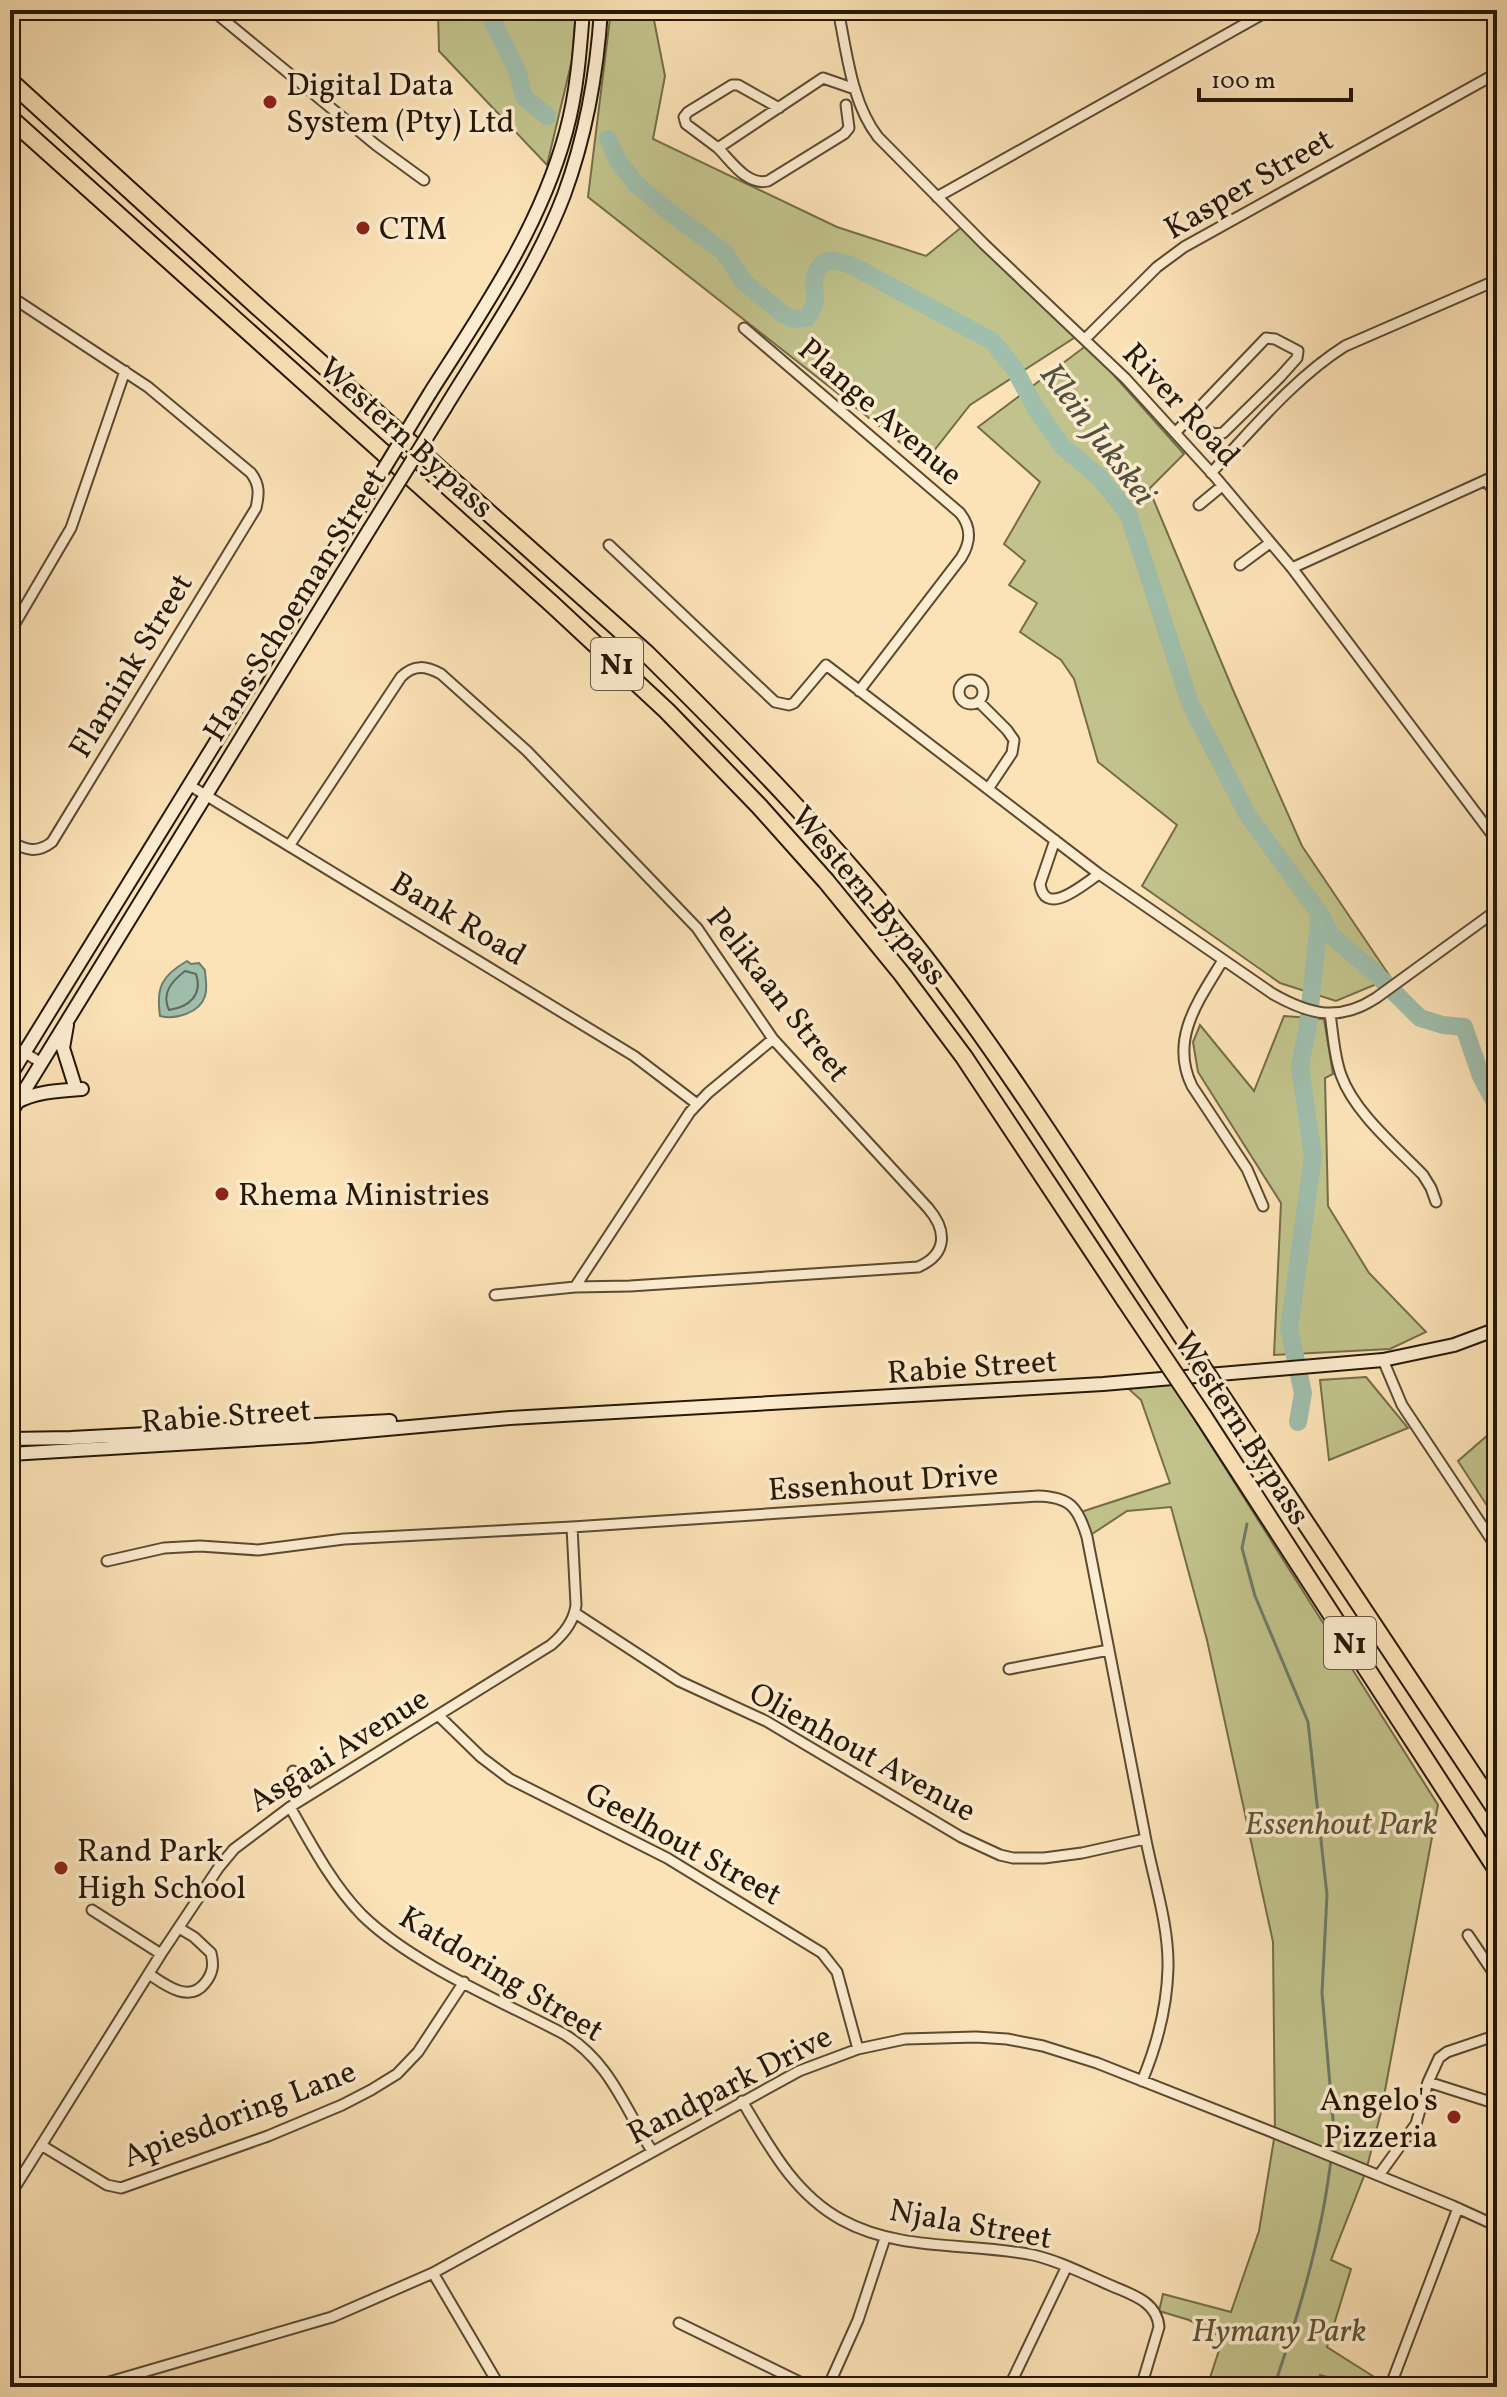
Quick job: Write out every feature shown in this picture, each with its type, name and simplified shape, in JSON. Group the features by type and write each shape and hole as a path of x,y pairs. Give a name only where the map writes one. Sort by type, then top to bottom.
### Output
{"highway":[{"name":"Western Bypass","path":"10,81 647,654 846,862 920,952 992,1048 1497,1811"},
{"name":"Western Bypass","path":"10,118 608,655 688,732 826,881 902,974 964,1057 1203,1416 1497,1870"}],"main road":[{"name":"Hans Schoeman Street","path":"10,1076 526,236 555,167 575,93 583,10"},
{"name":"Hans Schoeman Street","path":"10,1114 524,279 553,221 572,171 589,109 601,10"},
{"path":"17,1102 36,1094 78,1086 63,1044 70,1015"},
{"name":"Rabie Street","path":"10,1454 309,1436 446,1422 1103,1384 1383,1360 1454,1345 1497,1329"},
{"name":"Rabie Street","path":"10,1439 397,1420 446,1422"}],"street":[{"path":"212,10 376,145 424,180"},
{"name":"River Road","path":"838,10 855,89 870,126 937,197 1126,379 1211,473 1292,568 1497,841"},
{"path":"937,197 1270,10"},
{"name":"Kasper Street","path":"1085,339 1157,267 1184,247 1497,73"},
{"path":"718,148 823,78 855,89"},
{"path":"779,108 738,85 732,85 684,117 686,124 718,148 749,179 761,183 844,134 849,128 846,105"},
{"path":"1211,473 1306,375 1328,357 1345,346 1497,280"},
{"path":"10,296 125,371 71,528 10,632"},
{"name":"Plange Avenue","path":"744,328 960,513 969,526 969,540 961,558 859,691"},
{"path":"1175,433 1266,338 1275,339 1298,351 1297,358 1280,377 1223,433 1214,434 1188,420"},
{"name":"Flamink Street","path":"10,841 29,850 44,848 52,842 256,508 259,489 251,473 125,371"},
{"path":"1292,568 1497,475"},
{"path":"1486,480 1497,496"},
{"path":"1199,505 1222,486"},
{"path":"1240,565 1270,543"},
{"path":"609,545 775,702 794,703 826,665 1099,874 1273,994 1306,1009 1341,1014 1356,1010 1497,910"},
{"name":"Pelikaan Street","path":"289,846 395,684 412,669 423,667 433,670 448,679 521,745 697,928 773,1039 936,1218 942,1234 934,1257 918,1267 575,1287 495,1295"},
{"path":"979,702 1014,740 1012,753 988,789"},
{"name":"Bank Road","path":"189,785 623,1049 697,1104"},
{"path":"1055,840 1040,884 1041,891 1049,898 1064,897 1099,874"},
{"path":"1223,960 1190,1020 1183,1048 1184,1062 1192,1086 1247,1169 1263,1206"},
{"path":"1325,1012 1347,1090 1423,1175 1436,1202"},
{"path":"575,1287 697,1104 773,1039"},
{"path":"10,1044 40,1062"},
{"path":"1383,1360 1402,1405 1497,1548"},
{"name":"Essenhout Drive","path":"107,1561 164,1548 200,1546 267,1550 344,1539 1056,1497 1071,1505 1084,1528 1165,1927 1168,1968 1163,2017 1142,2081"},
{"path":"572,1527 575,1613"},
{"name":"Asgaai Avenue","path":"10,2195 161,1954 234,1849 290,1807 551,1645 562,1636 575,1613"},
{"name":"Olienhout Avenue","path":"575,1613 679,1681 766,1721 961,1837 1000,1855 1044,1858 1145,1839"},
{"path":"1009,1669 1109,1650"},
{"name":"Geelhout Street","path":"439,1716 481,1757 510,1779 667,1858 822,1953 837,1972 858,2049"},
{"path":"293,1771 308,1796"},
{"name":"Katdoring Street","path":"290,1807 323,1864 360,1912 402,1947 586,2048 609,2075 652,2151"},
{"path":"92,1910 161,1954"},
{"path":"149,1974 172,1988 191,1993 208,1980 212,1971 211,1953 179,1928"},
{"path":"1468,1935 1497,1978"},
{"name":"Apiesdoring Lane","path":"41,2145 107,2185 121,2188 268,2136 342,2105 397,2074 427,2040 464,1982"},
{"path":"1379,2175 1416,2124 1428,2082 1439,2058 1447,2052 1497,2035"},
{"name":"Randpark Drive","path":"96,2386 332,2317 385,2295 433,2273 799,2071 858,2049 905,2039 961,2036 1007,2039 1072,2054 1326,2153 1497,2226"},
{"path":"1428,2082 1497,2104"},
{"name":"Njala Street","path":"742,2101 779,2162 805,2192 841,2220 885,2238 1003,2250 1047,2258 1149,2304 1158,2318 1159,2327 1141,2387"},
{"path":"1390,2387 1458,2208"},
{"path":"828,2387 858,2320 885,2238"},
{"path":"1009,2387 1067,2266"},
{"path":"433,2273 500,2387"},
{"path":"679,2323 810,2387"}],"green space":[{"path":"438,10 576,10 572,60 547,165 439,51"},
{"path":"611,10 652,10 665,76 653,139 837,227 926,256 963,226 1077,336 970,405 925,462 588,197"},
{"path":"1087,345 1184,454 1149,489 1302,846 1391,978 1336,1001 1280,983 1142,886 1177,825 1098,762 1074,679 1061,660 1020,632 1037,603 1009,585 1025,561 1004,544 1040,482 978,427"},
{"path":"1284,1016 1324,1019 1333,1074 1325,1078 1328,1206 1369,1273 1426,1332 1390,1349 1274,1355 1281,1203 1198,1072 1193,1042 1200,1025 1254,1091"},
{"name":"Essenhout Park","path":"1166,1374 1438,1805 1381,2112 1366,2171 1331,2260 1351,2269 1327,2347 1379,2380 1375,2387 1362,2387 1320,2375 1316,2387 1207,2387 1223,2338 1189,2320 1159,2311 1163,2294 1231,2312 1259,2231 1275,2133 1273,1942 1207,1640 1171,1507 1127,1511 1089,1536 1081,1512 1170,1483 1141,1400 1121,1382"},
{"path":"1366,1377 1408,1428 1329,1460 1320,1380"},
{"path":"1497,1422 1497,1521 1458,1461 1489,1434"}],"water":[{"path":"187,961 199,963 205,970 205,996 193,1011 173,1017 160,1016 162,984 171,972"}],"waterway":[{"name":"Klein Jukskei","path":"489,10 517,70 524,97 547,116"},
{"name":"Klein Jukskei","path":"608,139 618,161 635,183 724,252 744,282 783,314 793,319 807,318 815,301 816,273 823,263 834,261 853,266 992,341 1014,368 1036,409 1062,446 1099,477 1128,513 1190,703 1247,814 1320,914 1331,935 1420,1018 1464,1027 1481,1076 1497,1106"},
{"path":"1298,1422 1303,1393 1289,1329 1313,1156 1300,1067 1308,1025 1320,914"},
{"path":"1247,1524 1242,1548 1255,1596 1308,1722 1327,1895 1322,1993 1334,2131"},
{"path":"1274,2387 1311,2264 1325,2202 1333,2139"}],"place":[{"name":"Digital Data System (Pty) Ltd","path":"270,102"},
{"name":"CTM","path":"363,228"},
{"name":"Rhema Ministries","path":"222,1194"},
{"name":"Rand Park High School","path":"61,1868"},
{"name":"Angelo's Pizzeria","path":"1454,2117"}],"park label":[{"name":"Hymany Park","path":"1279,2330"}]}
